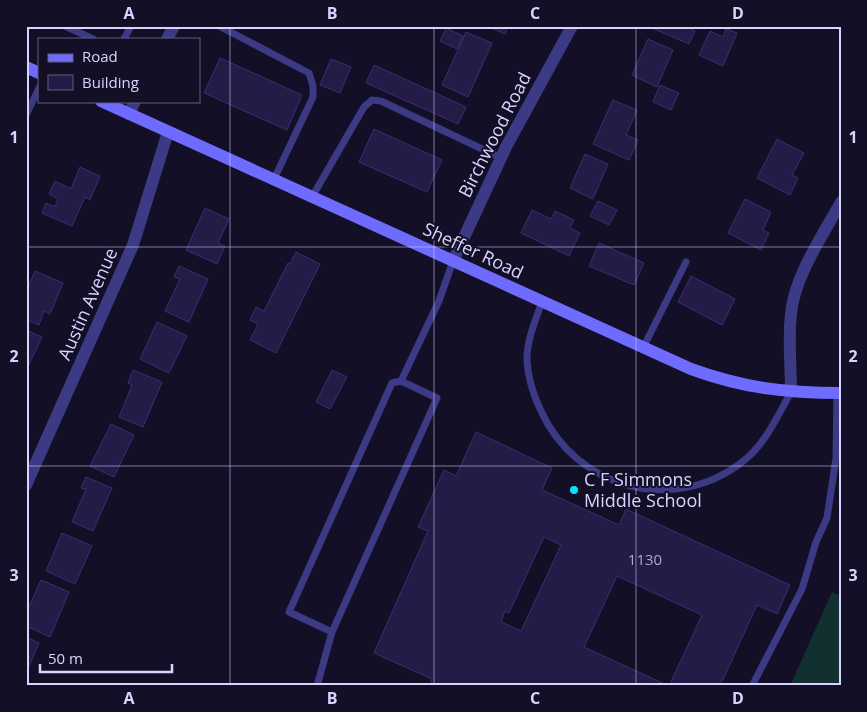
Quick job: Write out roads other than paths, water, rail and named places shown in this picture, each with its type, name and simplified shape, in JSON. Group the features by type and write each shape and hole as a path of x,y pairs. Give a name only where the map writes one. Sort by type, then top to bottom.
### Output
{"street":[{"path":"168,38 174,26"},
{"name":"Birchwood Road","path":"453,261 501,158 572,26"},
{"path":"26,68 38,73"},
{"name":"Sheffer Road","path":"103,102 643,348 723,380 765,390 839,393"},
{"path":"129,114 135,102"},
{"name":"Austin Avenue","path":"26,485 133,245 168,132"},
{"path":"791,392 791,314 797,289 813,252 841,202"}],"lane":[{"path":"66,26 90,38"},
{"path":"125,38 131,26"},
{"path":"219,26 309,73 313,86 312,97 274,180"},
{"path":"26,115 38,90"},
{"path":"312,197 364,106 372,100 381,101 501,158"},
{"path":"401,381 438,301 453,261"},
{"path":"643,348 686,262"},
{"path":"542,302 530,334 527,356 529,378 536,400 548,426 561,446 580,462 605,478 632,486 658,489 682,488 725,473 742,462 759,446 791,392"},
{"path":"317,686 332,632 437,398 401,381 392,383 289,612 332,632"},
{"path":"752,686 802,589 816,542 827,518 836,458 839,393"}],"place":[{"name":"C F Simmons Middle School","path":"574,490"}]}
